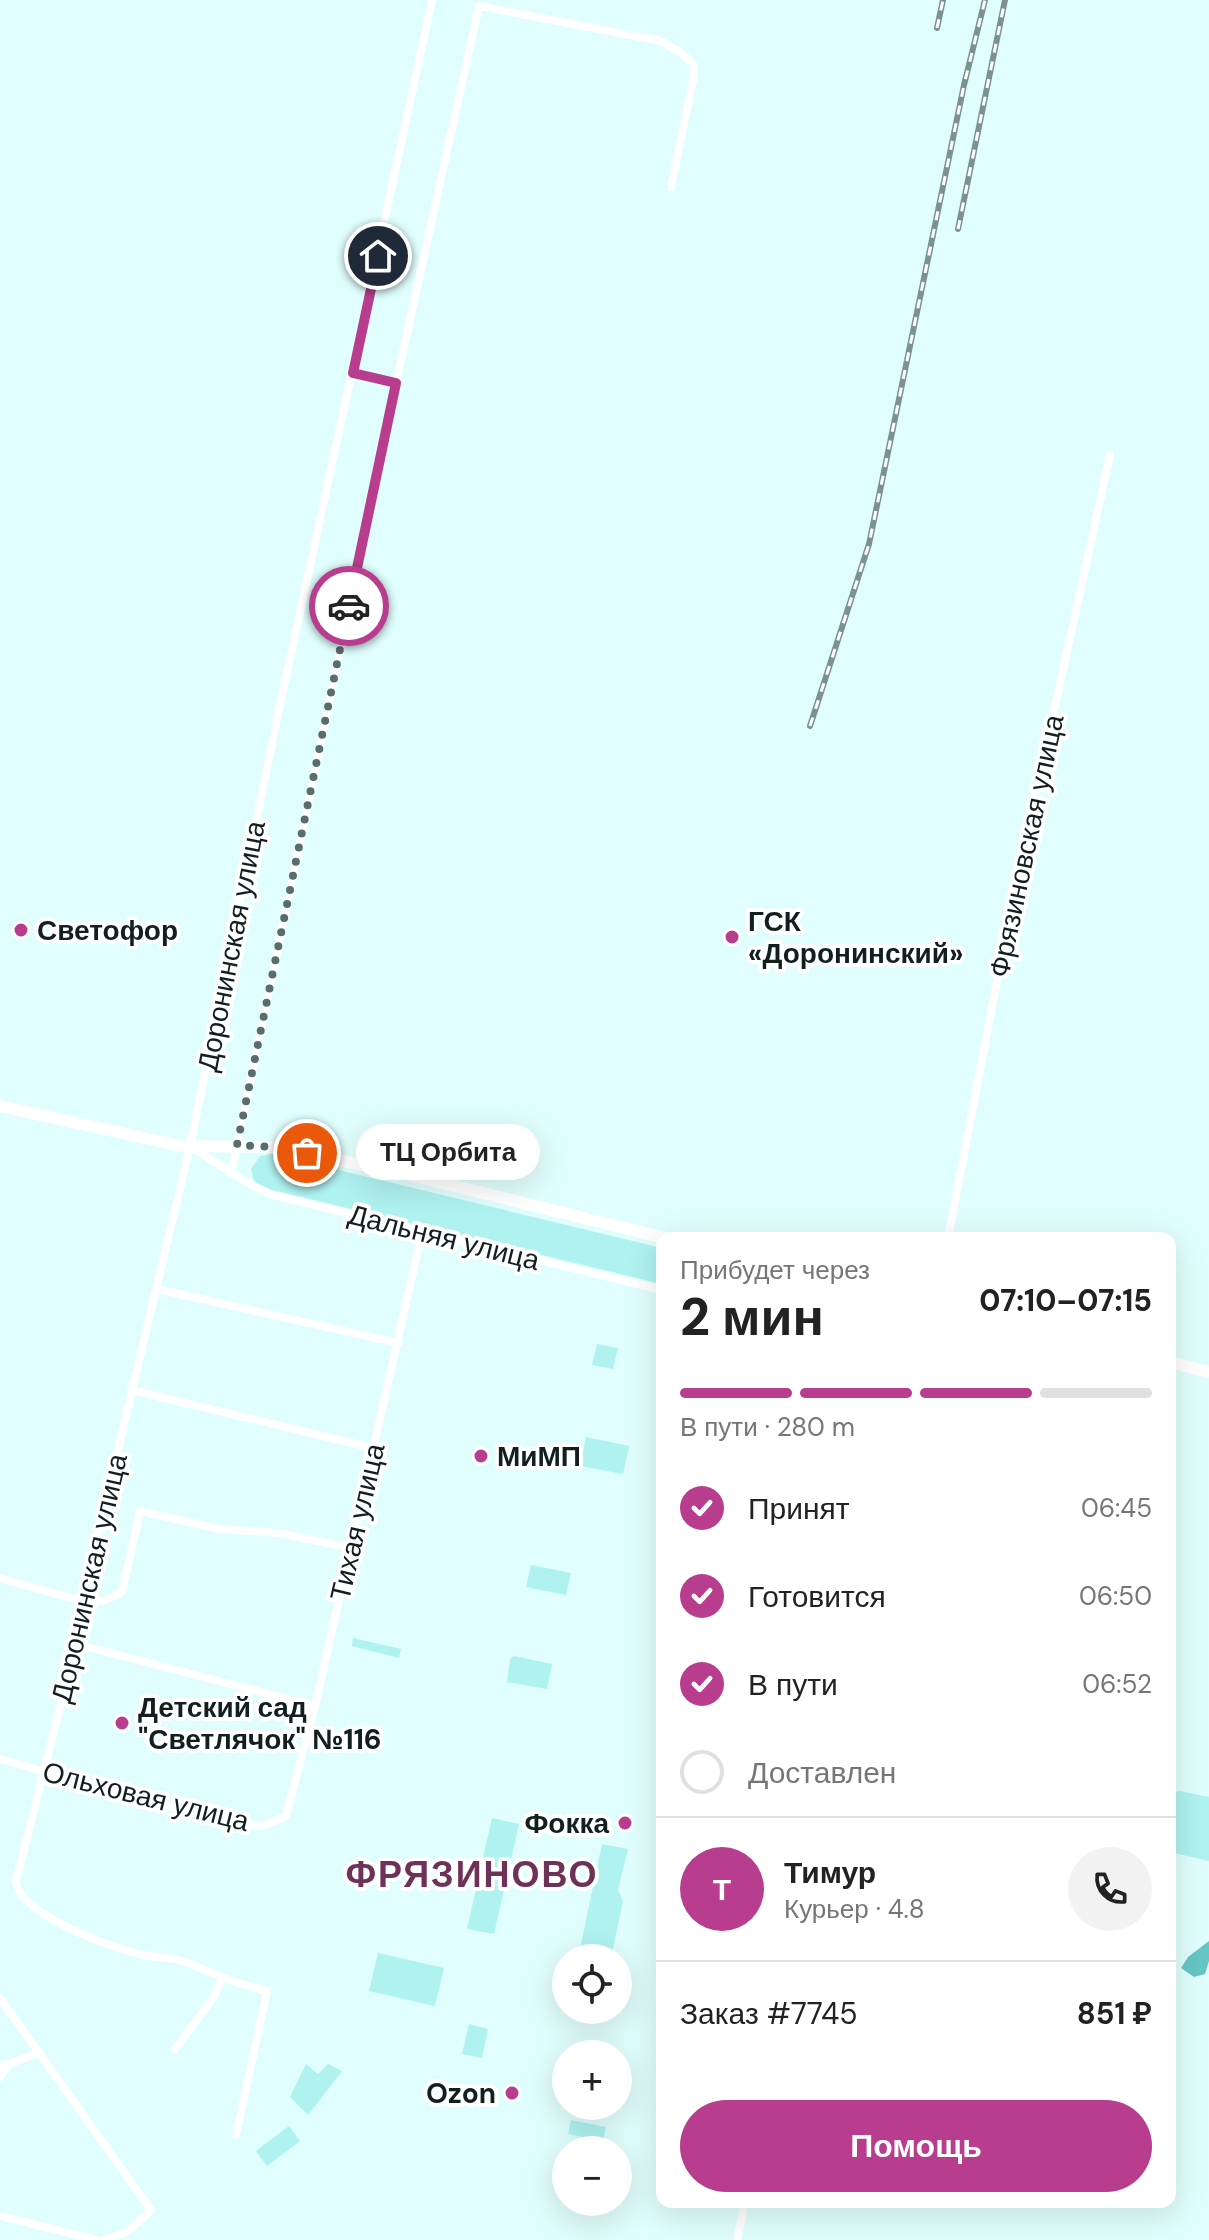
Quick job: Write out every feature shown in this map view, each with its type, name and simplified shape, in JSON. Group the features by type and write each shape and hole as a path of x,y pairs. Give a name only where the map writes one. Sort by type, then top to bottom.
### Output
{"street":[{"name":"Доронинская улица","path":"223,1978 172,1958 145,1956 113,1946 54,1920 26,1901 17,1889 17,1871 76,1644 82,1601 190,1146 278,714 432,0"},
{"path":"231,1173 479,3 661,41 693,64 694,75 671,187"},
{"path":"353,373 396,383"},
{"name":"Фрязиновская улица","path":"949,1232 1011,907 1110,455"},
{"name":"Дальняя улица","path":"0,1106 91,1128 190,1146 276,1147 402,1173 656,1236"},
{"name":"Дальняя улица","path":"190,1146 231,1173 273,1195 656,1289"},
{"name":"Тихая улица","path":"287,1810 315,1706 422,1232"},
{"path":"157,1289 398,1343"},
{"path":"1176,1364 1209,1372"},
{"path":"131,1390 373,1448"},
{"path":"0,1578 82,1601 104,1601 122,1592 140,1511 219,1529 279,1533 351,1548"},
{"path":"76,1644 315,1706"},
{"name":"Ольховая улица","path":"0,1759 236,1825 263,1826 286,1816 287,1810"},
{"path":"175,2049 213,1998 223,1978 267,1991 236,2135"},
{"path":"0,1998 151,2210 127,2232 104,2240"},
{"path":"0,2077 5,2065 37,2053"},
{"path":"737,2240 744,2208"},
{"path":"0,2216 97,2240"}],"shaded area":[{"path":"272,1154 656,1247 656,1283 264,1188 254,1181 251,1169 260,1156"},
{"path":"597,1344 618,1348 613,1369 592,1365"},
{"path":"586,1437 629,1446 623,1474 580,1466"},
{"path":"531,1565 571,1573 566,1595 526,1587"},
{"path":"353,1638 401,1649 399,1658 352,1646"},
{"path":"514,1656 552,1664 547,1689 507,1682 510,1659"},
{"path":"1176,1792 1209,1797 1209,1861 1176,1853"},
{"path":"492,1818 519,1824 494,1934 467,1929"},
{"path":"602,1844 628,1849 618,1890 623,1901 614,1944 581,1944"},
{"path":"1209,1941 1209,1961 1205,1974 1194,1977 1181,1968 1188,1957"},
{"path":"378,1953 444,1968 435,2006 369,1991"},
{"path":"469,2024 488,2029 482,2058 462,2054"},
{"path":"306,2064 318,2074 328,2064 342,2071 308,2115 290,2097"},
{"path":"571,2120 606,2127 604,2136 568,2134"},
{"path":"289,2126 300,2141 267,2166 256,2151"}],"railway":[{"path":"937,28 943,0"},
{"path":"810,726 869,544 964,85 985,0"},
{"path":"958,229 1005,0"}],"way so far":[{"path":"307,1153 276,1147 237,1145 349,606"}],"place":[{"name":"Светофор","path":"21,930"},
{"name":"ГСК «Доронинский»","path":"732,937"},
{"name":"ТЦ Орбита","path":"307,1153"},
{"name":"МиМП","path":"481,1456"},
{"name":"Детский сад \"Светлячок\" №116","path":"122,1723"},
{"name":"Фокка","path":"625,1823"},
{"name":"Ozon","path":"512,2093"}],"district":[{"name":"ФРЯЗИНОВО","path":"472,1874"}],"route":[{"path":"349,606 396,383 353,373 378,256"}]}
